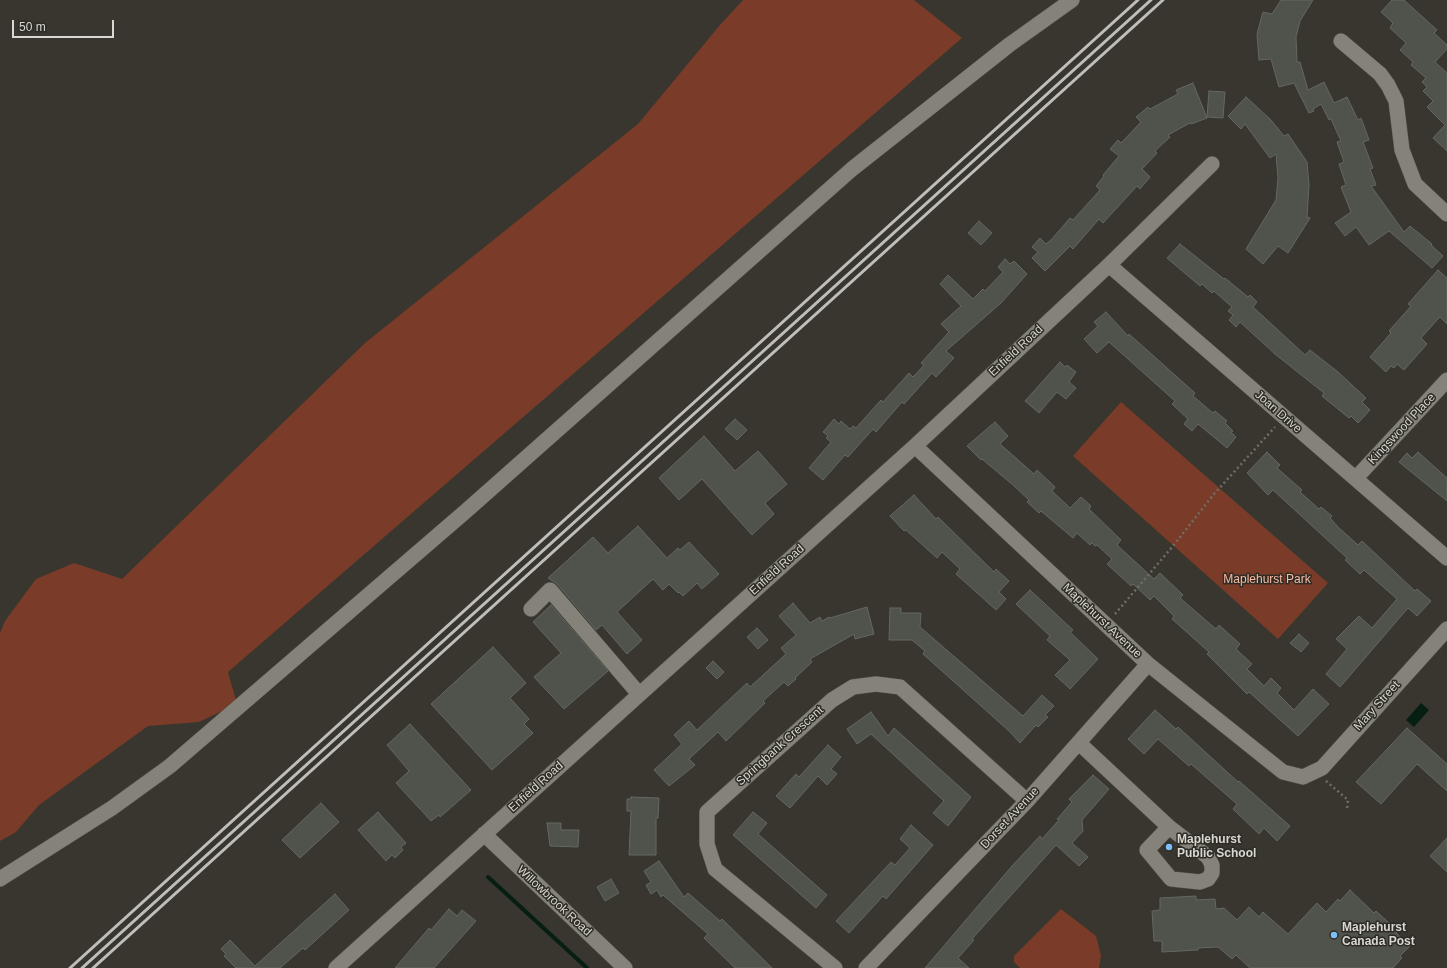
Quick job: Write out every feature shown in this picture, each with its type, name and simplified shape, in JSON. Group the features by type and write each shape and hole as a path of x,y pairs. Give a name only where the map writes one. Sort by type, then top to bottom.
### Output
{"street":[{"path":"0,879 112,808 170,766 471,506 852,169 1009,45 1072,0"},
{"path":"1341,41 1380,74 1388,85 1396,102 1402,150 1415,184 1447,214"},
{"name":"Enfield Road","path":"336,968 915,446 1109,265 1212,164"},
{"name":"Joan Drive","path":"1109,265 1447,558"},
{"name":"Kingswood Place","path":"1356,478 1447,380"},
{"name":"Maplehurst Avenue","path":"915,446 1105,626 1148,664 1283,772 1309,774"},
{"path":"531,609 550,590 639,694"},
{"name":"Mary Street","path":"1309,774 1322,768 1447,629"},
{"name":"Dorset Avenue","path":"866,968 1027,801 1148,664"},
{"name":"Springbank Crescent","path":"835,968 715,868 707,844 707,812 832,700 853,687 876,684 900,687 1027,801"},
{"path":"1079,743 1169,827"},
{"name":"Willowbrook Road","path":"484,834 625,968"}],"path":[{"path":"1105,626 1173,546 1214,494 1283,417"},
{"path":"1309,774 1348,800 1347,809"}],"green space":[{"path":"743,0 914,0 962,38 228,672 237,704 199,722 148,726 39,805 16,832 0,841 0,633 5,621 36,579 74,563 122,579 365,343 638,124 720,25"},
{"name":"Maplehurst Park","path":"1121,402 1328,583 1278,639 1073,456"},
{"path":"1061,909 1096,936 1101,956 1099,968 1020,968 1014,962 1014,956"}],"shaded area":[{"path":"1421,703 1429,710 1414,727 1406,720"}],"building":[{"path":"1281,0 1313,0 1300,21 1296,37 1297,62 1300,62 1308,90 1324,82 1334,103 1347,97 1358,120 1361,118 1369,140 1363,142 1373,168 1370,169 1376,185 1371,186 1404,232 1410,226 1432,244 1431,245 1443,256 1432,268 1389,231 1369,245 1356,227 1345,236 1335,223 1351,212 1341,187 1346,185 1339,164 1344,162 1337,142 1341,141 1331,119 1329,120 1321,104 1313,109 1314,111 1309,113 1294,83 1279,87 1271,59 1259,60 1257,34 1263,12 1272,14"},
{"path":"1392,0 1404,0 1437,30 1434,33 1447,45 1447,49 1435,62 1447,73 1447,151 1433,138 1445,125 1427,107 1433,101 1423,91 1427,87 1422,82 1426,78 1411,65 1413,62 1400,50 1406,43 1390,28 1393,23 1381,12"},
{"path":"1193,83 1207,118 1191,124 1190,123 1168,135 1170,137 1155,151 1157,153 1142,169 1150,177 1140,189 1137,186 1103,223 1099,219 1073,249 1070,246 1045,271 1032,258 1038,252 1032,247 1040,238 1046,244 1052,239 1070,218 1073,220 1100,190 1096,186 1119,156 1110,149 1118,140 1121,143 1141,122 1136,117 1148,107 1150,109 1178,94 1176,90"},
{"path":"1209,91 1225,92 1223,118 1207,117"},
{"path":"1246,97 1271,120 1284,136 1288,134 1307,162 1309,185 1307,217 1310,218 1288,253 1278,246 1263,264 1246,249 1276,200 1278,178 1276,154 1270,158 1245,124 1241,129 1228,116"},
{"path":"979,221 992,233 981,245 968,233"},
{"path":"1180,244 1248,297 1250,295 1257,302 1253,307 1305,355 1310,350 1338,372 1366,398 1362,402 1370,410 1358,423 1351,416 1349,418 1322,396 1324,393 1275,354 1240,322 1236,327 1229,320 1233,315 1228,311 1232,307 1214,291 1212,293 1202,284 1200,286 1167,258"},
{"path":"1005,259 1010,264 1014,261 1027,274 1001,303 946,351 954,358 936,377 932,373 904,404 902,402 876,432 873,429 848,457 845,455 823,480 809,468 831,442 826,438 828,436 823,432 834,419 839,424 841,421 850,429 853,426 856,428 881,400 883,402 909,373 913,377 924,365 921,363 949,332 941,324 961,306 940,284 948,275 973,299 983,289 985,291 1003,272 998,267"},
{"path":"1438,270 1447,278 1447,324 1440,317 1421,338 1427,344 1404,370 1397,364 1394,368 1391,366 1386,372 1370,357 1391,333 1389,331 1411,306 1408,304"},
{"path":"1106,312 1128,336 1129,334 1195,393 1193,396 1213,413 1215,411 1227,421 1225,423 1233,431 1231,432 1236,437 1227,448 1198,424 1192,431 1184,424 1188,419 1172,404 1175,401 1109,342 1097,353 1084,339 1098,326 1094,322"},
{"path":"1060,362 1065,367 1067,365 1076,372 1069,382 1076,388 1066,399 1057,392 1039,413 1025,401"},
{"path":"735,419 747,430 737,440 725,429"},
{"path":"995,422 1008,436 1000,444 1034,474 1037,470 1055,487 1052,491 1070,508 1081,497 1091,506 1089,509 1121,540 1117,545 1154,579 1160,573 1183,595 1180,598 1216,629 1219,625 1240,644 1236,649 1252,664 1247,669 1264,686 1271,678 1281,688 1277,693 1294,710 1313,689 1329,704 1298,736 1249,692 1247,694 1207,654 1209,652 1172,619 1174,616 1154,596 1150,600 1133,584 1131,586 1107,564 1112,559 1097,545 1095,546 1092,543 1090,545 1077,533 1073,538 1041,511 1039,513 1027,502 1029,500 1013,485 982,459 981,460 967,446"},
{"path":"704,436 735,471 758,451 787,484 765,503 774,514 752,535 702,479 679,500 659,478"},
{"path":"1267,452 1280,465 1277,468 1302,490 1300,492 1319,509 1321,507 1332,516 1330,518 1338,527 1358,545 1362,541 1415,591 1417,589 1431,601 1417,616 1408,608 1340,687 1326,674 1347,649 1336,639 1359,616 1372,628 1397,599 1364,570 1360,574 1345,560 1347,558 1273,490 1268,495 1247,473"},
{"path":"1418,452 1447,478 1447,501 1399,462 1407,453 1412,458"},
{"path":"914,495 936,519 938,517 994,572 996,569 1009,581 999,592 1006,599 996,610 956,574 960,569 942,552 937,558 906,530 904,531 890,516"},
{"path":"638,526 667,558 678,548 680,550 689,542 719,574 702,589 697,583 683,596 669,584 663,590 653,579 617,612 642,640 627,654 602,625 596,630 557,584 548,578 593,537 608,553"},
{"path":"1030,590 1073,630 1070,632 1098,659 1070,689 1055,675 1070,660 1047,640 1050,636 1016,604"},
{"path":"793,603 810,623 820,617 822,621 829,617 830,618 867,607 874,634 855,639 854,634 810,659 812,662 795,678 796,679 788,686 784,682 763,701 765,703 726,741 718,732 689,759 695,765 669,786 654,770 682,744 674,735 689,721 697,730 747,683 750,687 786,654 781,648 796,635 779,616"},
{"path":"551,605 608,671 564,709 534,677 561,653 533,622"},
{"path":"890,608 901,608 901,613 921,613 920,627 1023,716 1042,695 1054,706 1045,715 1048,717 1038,727 1036,725 1020,743 1009,731 923,654 925,651 912,640 889,640"},
{"path":"757,628 768,640 758,649 747,637"},
{"path":"1299,634 1309,643 1301,652 1290,643"},
{"path":"493,647 526,683 510,698 529,719 524,724 533,733 492,770 431,704"},
{"path":"713,661 724,672 717,679 706,668"},
{"path":"1155,710 1176,729 1178,727 1238,782 1239,781 1290,826 1277,841 1264,828 1259,834 1233,809 1237,804 1191,764 1189,766 1158,739 1144,754 1128,739"},
{"path":"871,712 888,736 894,728 971,797 948,826 933,813 944,801 871,734 857,744 847,729"},
{"path":"410,724 471,790 440,817 439,815 431,821 396,783 409,771 387,745"},
{"path":"1407,728 1447,764 1447,791 1417,764 1381,804 1356,782"},
{"path":"828,745 841,757 831,769 837,774 827,785 818,776 790,808 776,796 796,774 799,777"},
{"path":"1093,775 1109,789 1082,820 1083,831 1072,843 1088,857 1079,866 1056,845 972,939 974,940 958,958 969,968 925,968 1012,866 1040,836 1042,839 1059,820 1057,819 1072,802 1069,799"},
{"path":"631,797 659,798 658,818 656,818 656,855 629,855 631,811 627,811 627,799 631,799"},
{"path":"321,803 339,822 300,858 282,840"},
{"path":"378,812 406,843 401,847 403,850 395,858 392,855 386,861 358,830"},
{"path":"753,812 767,823 758,834 827,895 816,908 733,835"},
{"path":"547,823 561,823 561,830 579,830 578,847 550,846"},
{"path":"911,825 933,845 886,899 883,896 849,933 836,921 891,862 895,865 910,848 900,839"},
{"path":"1447,838 1447,872 1430,856"},
{"path":"659,861 684,897 688,893 720,921 722,919 772,968 735,968 704,938 708,934 663,895 661,897 657,890 651,894 646,885 651,882 644,871"},
{"path":"611,879 619,893 605,901 597,887"},
{"path":"1350,890 1374,913 1376,911 1398,931 1396,933 1410,946 1400,956 1402,958 1393,968 1250,968 1236,955 1232,959 1218,947 1198,948 1198,950 1162,952 1162,941 1154,941 1152,911 1160,910 1160,898 1196,896 1196,900 1215,899 1216,909 1224,908 1237,920 1249,907 1259,917 1263,912 1288,934 1317,903 1326,912 1338,899 1340,901"},
{"path":"335,894 349,910 305,950 303,948 280,968 236,968 224,956 226,954 221,949 230,940 255,966"},
{"path":"449,909 457,916 462,910 476,921 434,968 395,968 429,928 431,930"}],"waterway":[{"path":"488,877 587,968"}],"railway":[{"path":"70,968 1138,0"},
{"path":"82,968 1151,0"},
{"path":"93,968 1163,0"}],"place":[{"name":"Maplehurst Public School","path":"1169,847"},
{"name":"Maplehurst Canada Post","path":"1334,935"}]}
